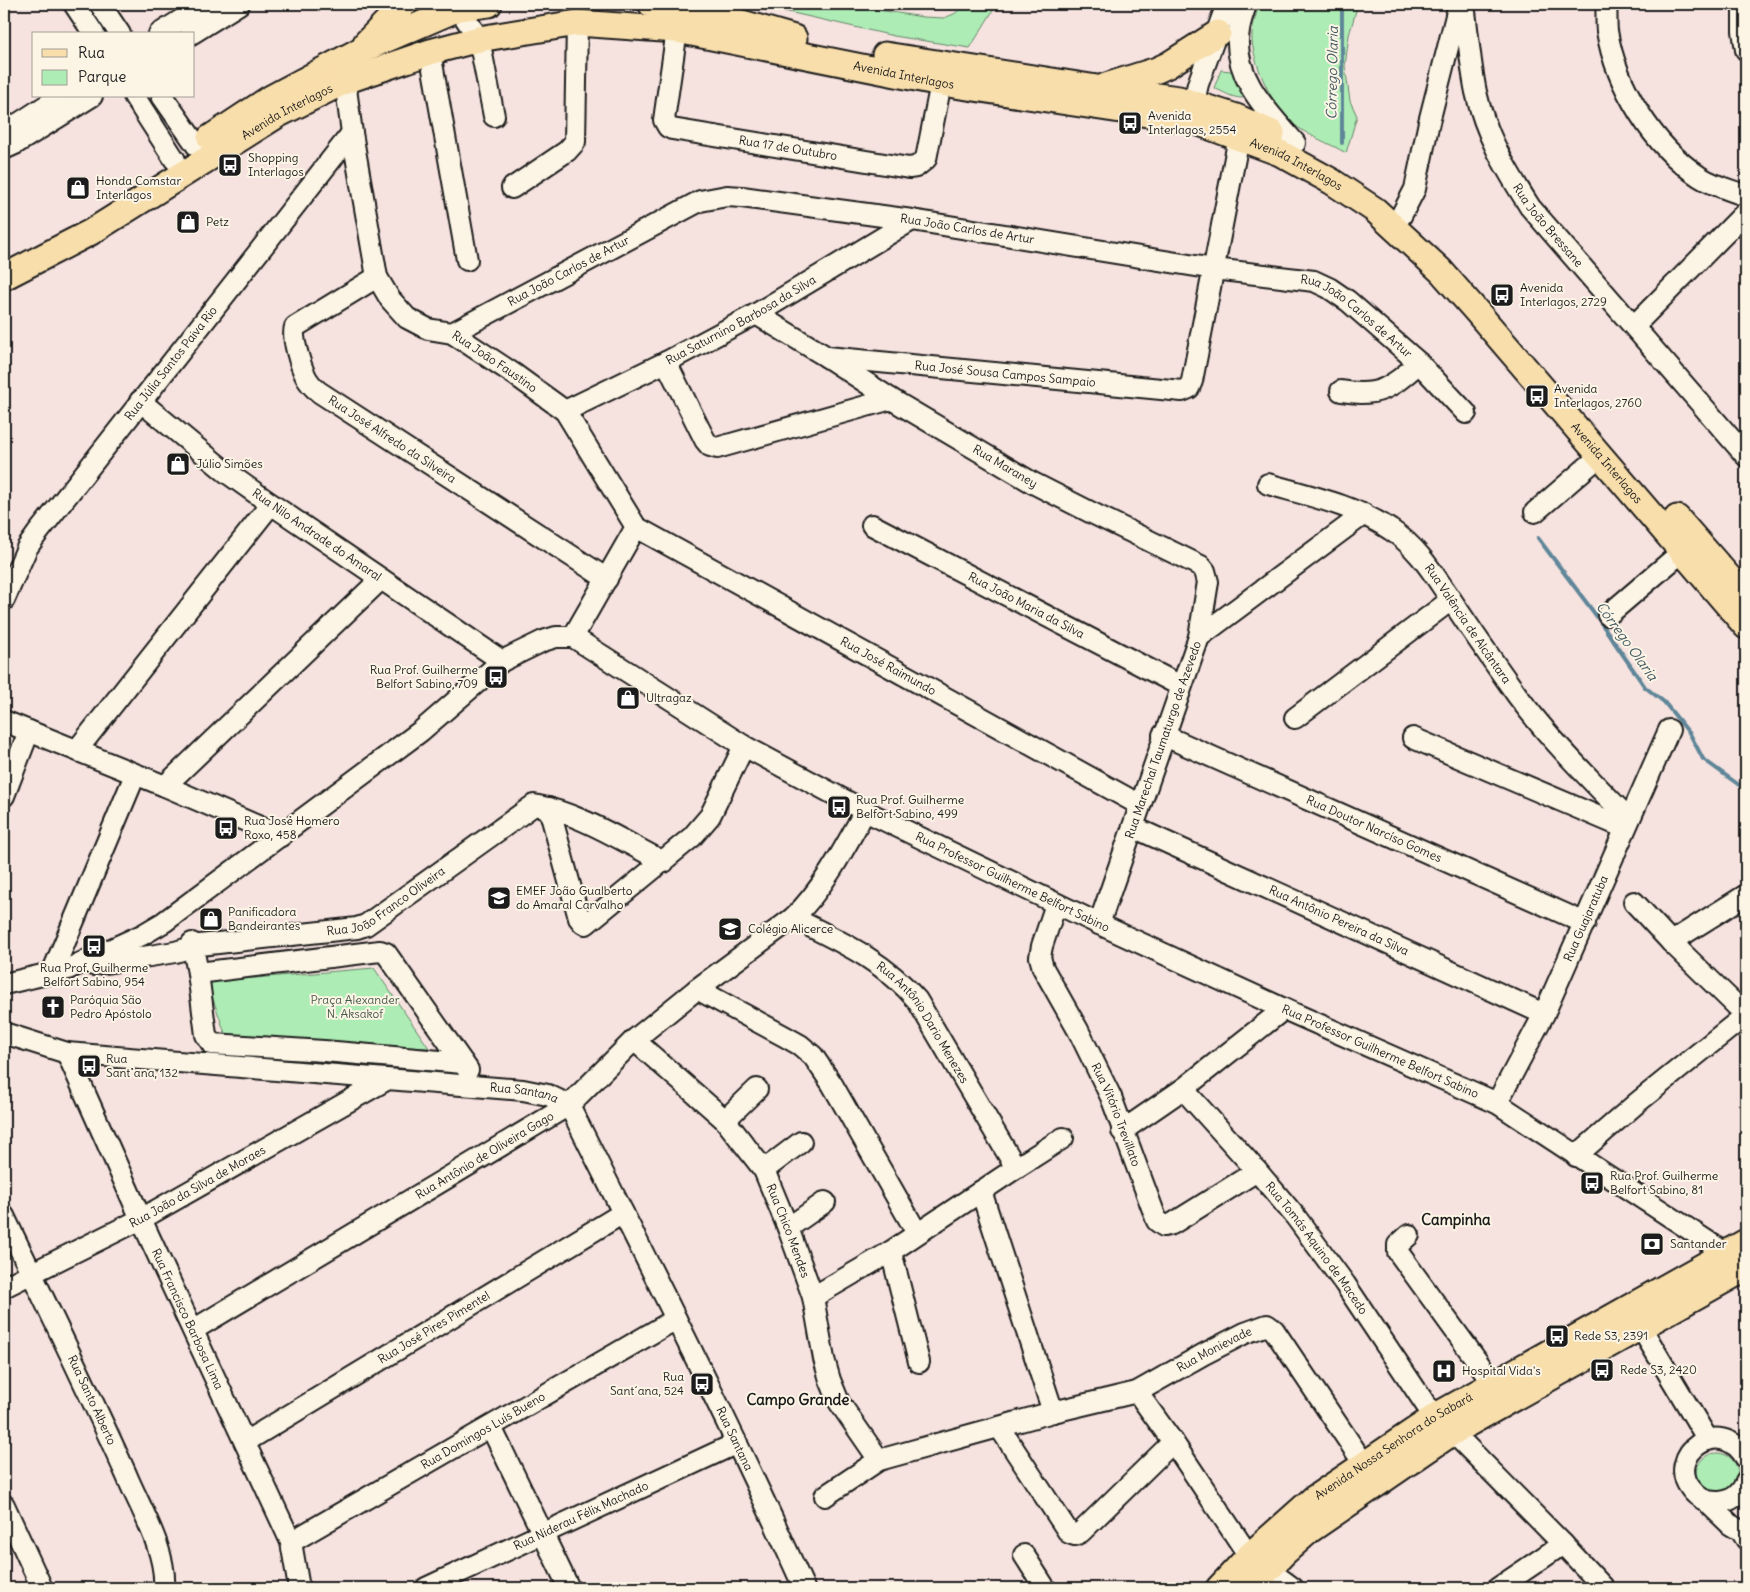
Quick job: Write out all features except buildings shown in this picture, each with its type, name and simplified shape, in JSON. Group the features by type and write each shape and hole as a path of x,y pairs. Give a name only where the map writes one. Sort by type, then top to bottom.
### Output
{"main road":[{"path":"359,51 394,12 404,4"},
{"name":"Avenida Interlagos","path":"4,260 88,216 269,99 359,51 458,6 489,4"},
{"name":"Avenida Interlagos","path":"651,4 676,18 941,82 1236,117 1295,144 1365,188 1401,216 1445,256 1746,597"},
{"path":"738,4 786,36"},
{"name":"Avenida Interlagos","path":"4,277 91,232 279,114 345,82 430,52 479,39 577,23 676,18 786,36 841,48 1179,99 1194,111 1239,137 1280,154 1331,181 1374,210 1408,239 1441,271 1478,313 1746,626"},
{"path":"1097,88 1162,67 1218,33"},
{"name":"Avenida Nossa Senhora do Sabará","path":"1256,1572 1313,1499 1364,1464 1640,1326 1741,1258"},
{"name":"Avenida Nossa Senhora do Sabará","path":"1219,1588 1256,1572 1445,1424 1493,1383 1741,1258"}],"street":[{"path":"74,4 93,32"},
{"path":"100,4 119,32"},
{"path":"161,32 206,4"},
{"path":"194,32 239,4"},
{"path":"1194,111 1198,84 1227,4"},
{"path":"1246,4 1239,31 1239,55 1244,72 1261,104 1295,144"},
{"path":"1401,216 1415,189 1429,122 1459,4"},
{"name":"Rua João Bressane","path":"1464,4 1476,92 1489,133 1508,172 1530,207 1746,456"},
{"path":"1606,4 1607,30 1616,65 1633,102 1659,141 1700,177 1746,196"},
{"path":"1743,4 1743,31 1746,50"},
{"path":"458,6 479,39 494,116"},
{"name":"Rua 17 de Outubro","path":"676,18 664,120 668,127 672,129 909,168 916,167 926,159 941,82"},
{"path":"512,188 567,151 575,142 577,23"},
{"path":"430,52 467,260"},
{"name":"Rua João Faustino","path":"345,82 352,133 378,277 390,299 407,318 428,329 452,333 514,374 564,411 636,527"},
{"path":"4,133 58,98"},
{"path":"4,149 89,98"},
{"path":"135,98 175,160"},
{"path":"163,98 196,146"},
{"name":"Rua Júlia Santos Paiva Rio","path":"4,600 32,541 352,133"},
{"path":"1214,269 1239,137"},
{"name":"Rua João Carlos de Artur","path":"452,333 700,201 713,197 742,197 912,220 1214,269 1314,281 1329,288 1348,301 1418,363 1466,413"},
{"path":"1634,326 1746,212"},
{"name":"Rua Saturnino Barbosa da Silva","path":"564,411 666,362 756,314 912,220"},
{"name":"Rua José Sousa Campos Sampaio","path":"827,357 1182,391 1188,388 1192,381 1214,269"},
{"name":"Rua José Alfredo da Silveira","path":"378,277 295,327 293,332 297,350 305,375 311,385 607,579"},
{"name":"Rua Maraney","path":"756,314 827,357 890,399 1034,483 1201,566 1205,571 1208,582 1199,637"},
{"path":"666,362 705,440 710,446 716,448 722,448 890,399"},
{"path":"1341,391 1364,393 1386,389 1418,363"},
{"name":"Rua Nilo Andrade do Amaral","path":"140,401 226,472 502,661"},
{"path":"1535,512 1601,455"},
{"name":"Rua Valência de Alcântara","path":"1268,484 1342,505 1364,514 1392,530 1415,549 1435,574 1451,600 1541,727 1627,824"},
{"path":"77,750 271,504"},
{"name":"Rua Marechal Taumaturgo de Azevedo","path":"1099,924 1163,735 1199,637 1364,514"},
{"name":"Rua João Maria da Silva","path":"872,525 1181,686"},
{"path":"60,971 142,935 183,909 421,731 502,661 543,641 556,637 573,637 636,527"},
{"name":"Rua José Raimundo","path":"636,527 1140,805"},
{"path":"1608,615 1683,551"},
{"path":"166,786 381,579"},
{"path":"1295,718 1451,600"},
{"name":"Rua Professor Guilherme Belfort Sabino","path":"573,637 744,746 864,811 1099,924 1284,1009 1497,1103 1576,1156 1741,1258"},
{"path":"4,721 166,786 281,836"},
{"name":"Rua Guajaratuba","path":"1497,1103 1544,1014 1669,730"},
{"path":"4,796 29,731"},
{"name":"Rua Doutor Narcíso Gomes","path":"1163,735 1585,923"},
{"path":"1413,738 1627,824"},
{"path":"549,808 579,918 584,924 588,923 692,837 710,816 744,746"},
{"path":"60,971 135,774"},
{"name":"Rua João Franco Oliveira","path":"4,984 60,971 195,945 349,930 366,924 534,805 549,808"},
{"path":"549,808 576,818 664,862"},
{"name":"Rua Antônio de Oliveira Gago","path":"193,1330 569,1105 634,1040 792,918 806,905 836,864 864,811"},
{"name":"Rua Antônio Pereira da Silva","path":"1133,827 1544,1014"},
{"path":"1672,942 1746,895"},
{"path":"1576,1156 1638,1102 1746,1015 1634,902"},
{"name":"Rua Vitório Trevillato","path":"1056,904 1040,957 1111,1097 1157,1222 1164,1226 1172,1224 1257,1171"},
{"name":"Rua Antônio Dario Menezes","path":"792,918 879,964 906,987 917,1000 1016,1168"},
{"name":"Rua João Franco Oliveira","path":"142,935 195,945"},
{"path":"195,945 206,1035 212,1044 463,1063"},
{"path":"198,973 380,951 386,953 479,1086"},
{"path":"698,989 800,1045 813,1056 832,1084 917,1233"},
{"path":"1122,1131 1182,1089 1284,1009"},
{"name":"Rua Santana","path":"4,1033 67,1053 479,1086 535,1092 557,1098 569,1105 650,1263 773,1517 804,1588"},
{"name":"Rua Chico Mendes","path":"634,1040 725,1120 764,1170 788,1228 813,1297 824,1359 830,1380 839,1402 879,1460"},
{"name":"Rua Francisco Barbosa Lima","path":"67,1053 141,1219 291,1542 299,1588"},
{"name":"Rua João da Silva de Moraes","path":"4,1287 141,1219 386,1080"},
{"path":"725,1120 757,1089"},
{"name":"Rua Tomás Aquino de Macedo","path":"1182,1089 1257,1171 1295,1216 1344,1284 1426,1405 1604,1588"},
{"path":"813,1297 890,1252 1063,1138"},
{"path":"764,1170 801,1142"},
{"path":"980,1191 1053,1412"},
{"path":"788,1228 825,1202"},
{"name":"Rua José Pires Pimentel","path":"245,1442 623,1213"},
{"name":"Rua Santo Alberto","path":"4,1216 97,1409 152,1534 162,1561 164,1588"},
{"path":"1409,1235 1398,1245 1398,1252 1493,1383"},
{"path":"890,1252 919,1362"},
{"name":"Rua Domingos Luís Bueno","path":"291,1542 676,1319"},
{"name":"Rua Monievade","path":"825,1496 879,1460 1053,1412 1137,1392 1204,1354 1245,1333 1267,1325 1274,1330 1364,1464"},
{"path":"1640,1326 1708,1440"},
{"path":"1137,1392 1173,1442 1256,1572 1294,1588"},
{"path":"491,1427 569,1588"},
{"path":"1000,1428 1069,1533 1074,1535 1081,1532 1173,1442"},
{"path":"1744,1535 1707,1502 1695,1495 1688,1486 1685,1466 1688,1456 1694,1447 1708,1440 1721,1439 1729,1441 1745,1454"},
{"name":"Rua Niderau Félix Machado","path":"426,1588 736,1443"},
{"path":"1707,1502 1730,1500 1744,1486"},
{"path":"1744,1486 1744,1535"},
{"path":"4,1505 42,1588"},
{"path":"1498,1588 1563,1544"},
{"path":"1024,1555 1045,1588"}],"green space":[{"path":"779,4 841,4 923,17 944,18 954,14 967,4 997,4 970,48 894,36 775,9"},
{"path":"1259,4 1358,4 1349,35 1345,66 1350,101 1357,116 1346,153 1298,128 1285,116 1271,96 1261,74 1252,41 1253,27"},
{"path":"1239,69 1248,96 1244,98 1235,97 1214,88 1221,70 1231,71"},
{"name":"Praça Alexander N. Aksakof","path":"374,968 429,1048 227,1039 207,982"},
{"path":"1713,1453 1721,1453 1732,1459 1738,1474 1732,1489 1721,1495 1713,1495 1702,1489 1696,1478 1696,1470 1702,1459"}],"waterway":[{"name":"Córrego Olaria","path":"1342,143 1342,8 1344,4"},
{"name":"Córrego Olaria","path":"1538,538 1595,614 1645,687 1664,702 1690,734 1703,759 1746,790"}],"place":[{"name":"Avenida Interlagos, 2554","path":"1130,123"},
{"name":"Shopping Interlagos","path":"230,165"},
{"name":"Honda Comstar Interlagos","path":"78,188"},
{"name":"Petz","path":"188,222"},
{"name":"Avenida Interlagos, 2729","path":"1502,295"},
{"name":"Avenida Interlagos, 2760","path":"1537,396"},
{"name":"Júlio Simões","path":"178,464"},
{"name":"Rua Prof. Guilherme Belfort Sabino, 709","path":"496,677"},
{"name":"Ultragaz","path":"628,698"},
{"name":"Rua Prof. Guilherme Belfort Sabino, 499","path":"839,807"},
{"name":"Rua José Homero Roxo, 458","path":"226,828"},
{"name":"EMEF João Gualberto do Amaral Carvalho","path":"499,898"},
{"name":"Panificadora Bandeirantes","path":"211,919"},
{"name":"Colégio Alicerce","path":"730,929"},
{"name":"Rua Prof. Guilherme Belfort Sabino, 954","path":"94,946"},
{"name":"Paróquia São Pedro Apóstolo","path":"53,1007"},
{"name":"Rua Sant´ana, 132","path":"89,1066"},
{"name":"Rua Prof. Guilherme Belfort Sabino, 81","path":"1592,1183"},
{"name":"Santander","path":"1652,1244"},
{"name":"Rede S3, 2391","path":"1557,1336"},
{"name":"Rede S3, 2420","path":"1602,1370"},
{"name":"Hospital Vida's","path":"1444,1371"},
{"name":"Rua Sant´ana, 524","path":"702,1384"}],"district":[{"name":"Campinha","path":"1456,1220"},
{"name":"Campo Grande","path":"798,1400"}]}
